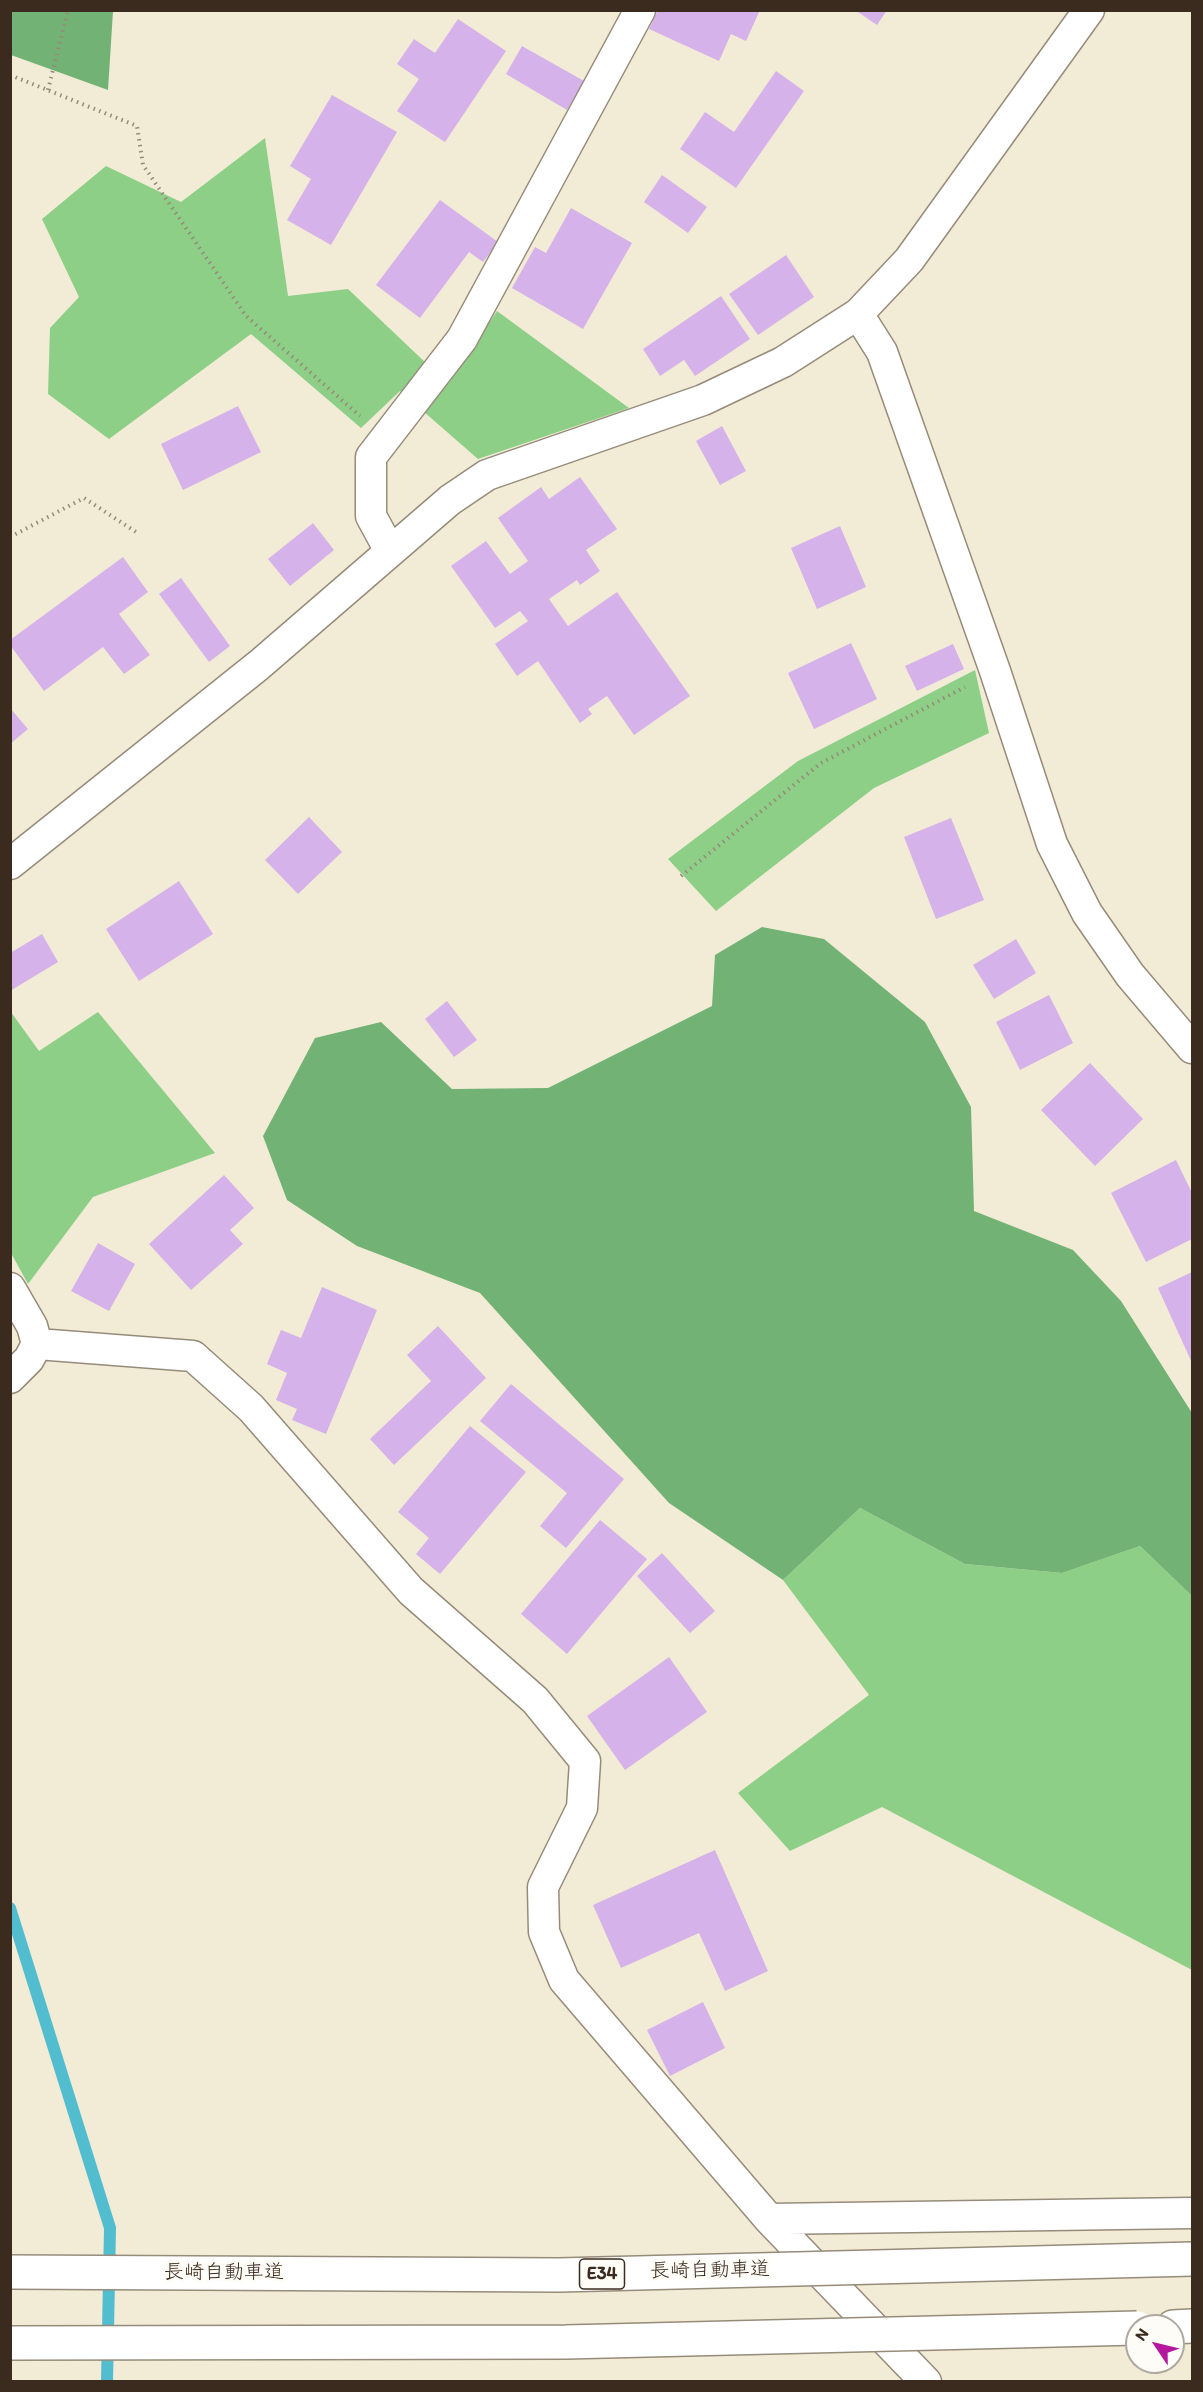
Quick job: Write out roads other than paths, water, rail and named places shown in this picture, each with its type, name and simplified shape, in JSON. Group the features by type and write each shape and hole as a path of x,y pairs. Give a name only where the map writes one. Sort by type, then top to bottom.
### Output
{"highway":[{"name":"長崎自動車道","path":"10,2272 559,2275 1192,2259"},
{"path":"10,2343 566,2342 1125,2328"}],"street":[{"path":"390,551 372,516 371,457 462,339 640,10"},
{"path":"10,864 259,665 450,500 487,475 703,400 783,362 858,314 909,260 1089,10"},
{"path":"858,314 882,352 995,671 1052,844 1087,912 1130,975 1192,1048"},
{"path":"10,1288 32,1326 37,1344 29,1359 10,1378"},
{"path":"37,1344 192,1356 251,1408 411,1591 543,1709 585,1761 582,1808 543,1887 544,1932 564,1980 769,2219 926,2382"},
{"path":"769,2219 1192,2213"}],"waterway":[{"path":"10,1908 110,2228 107,2382"}]}
